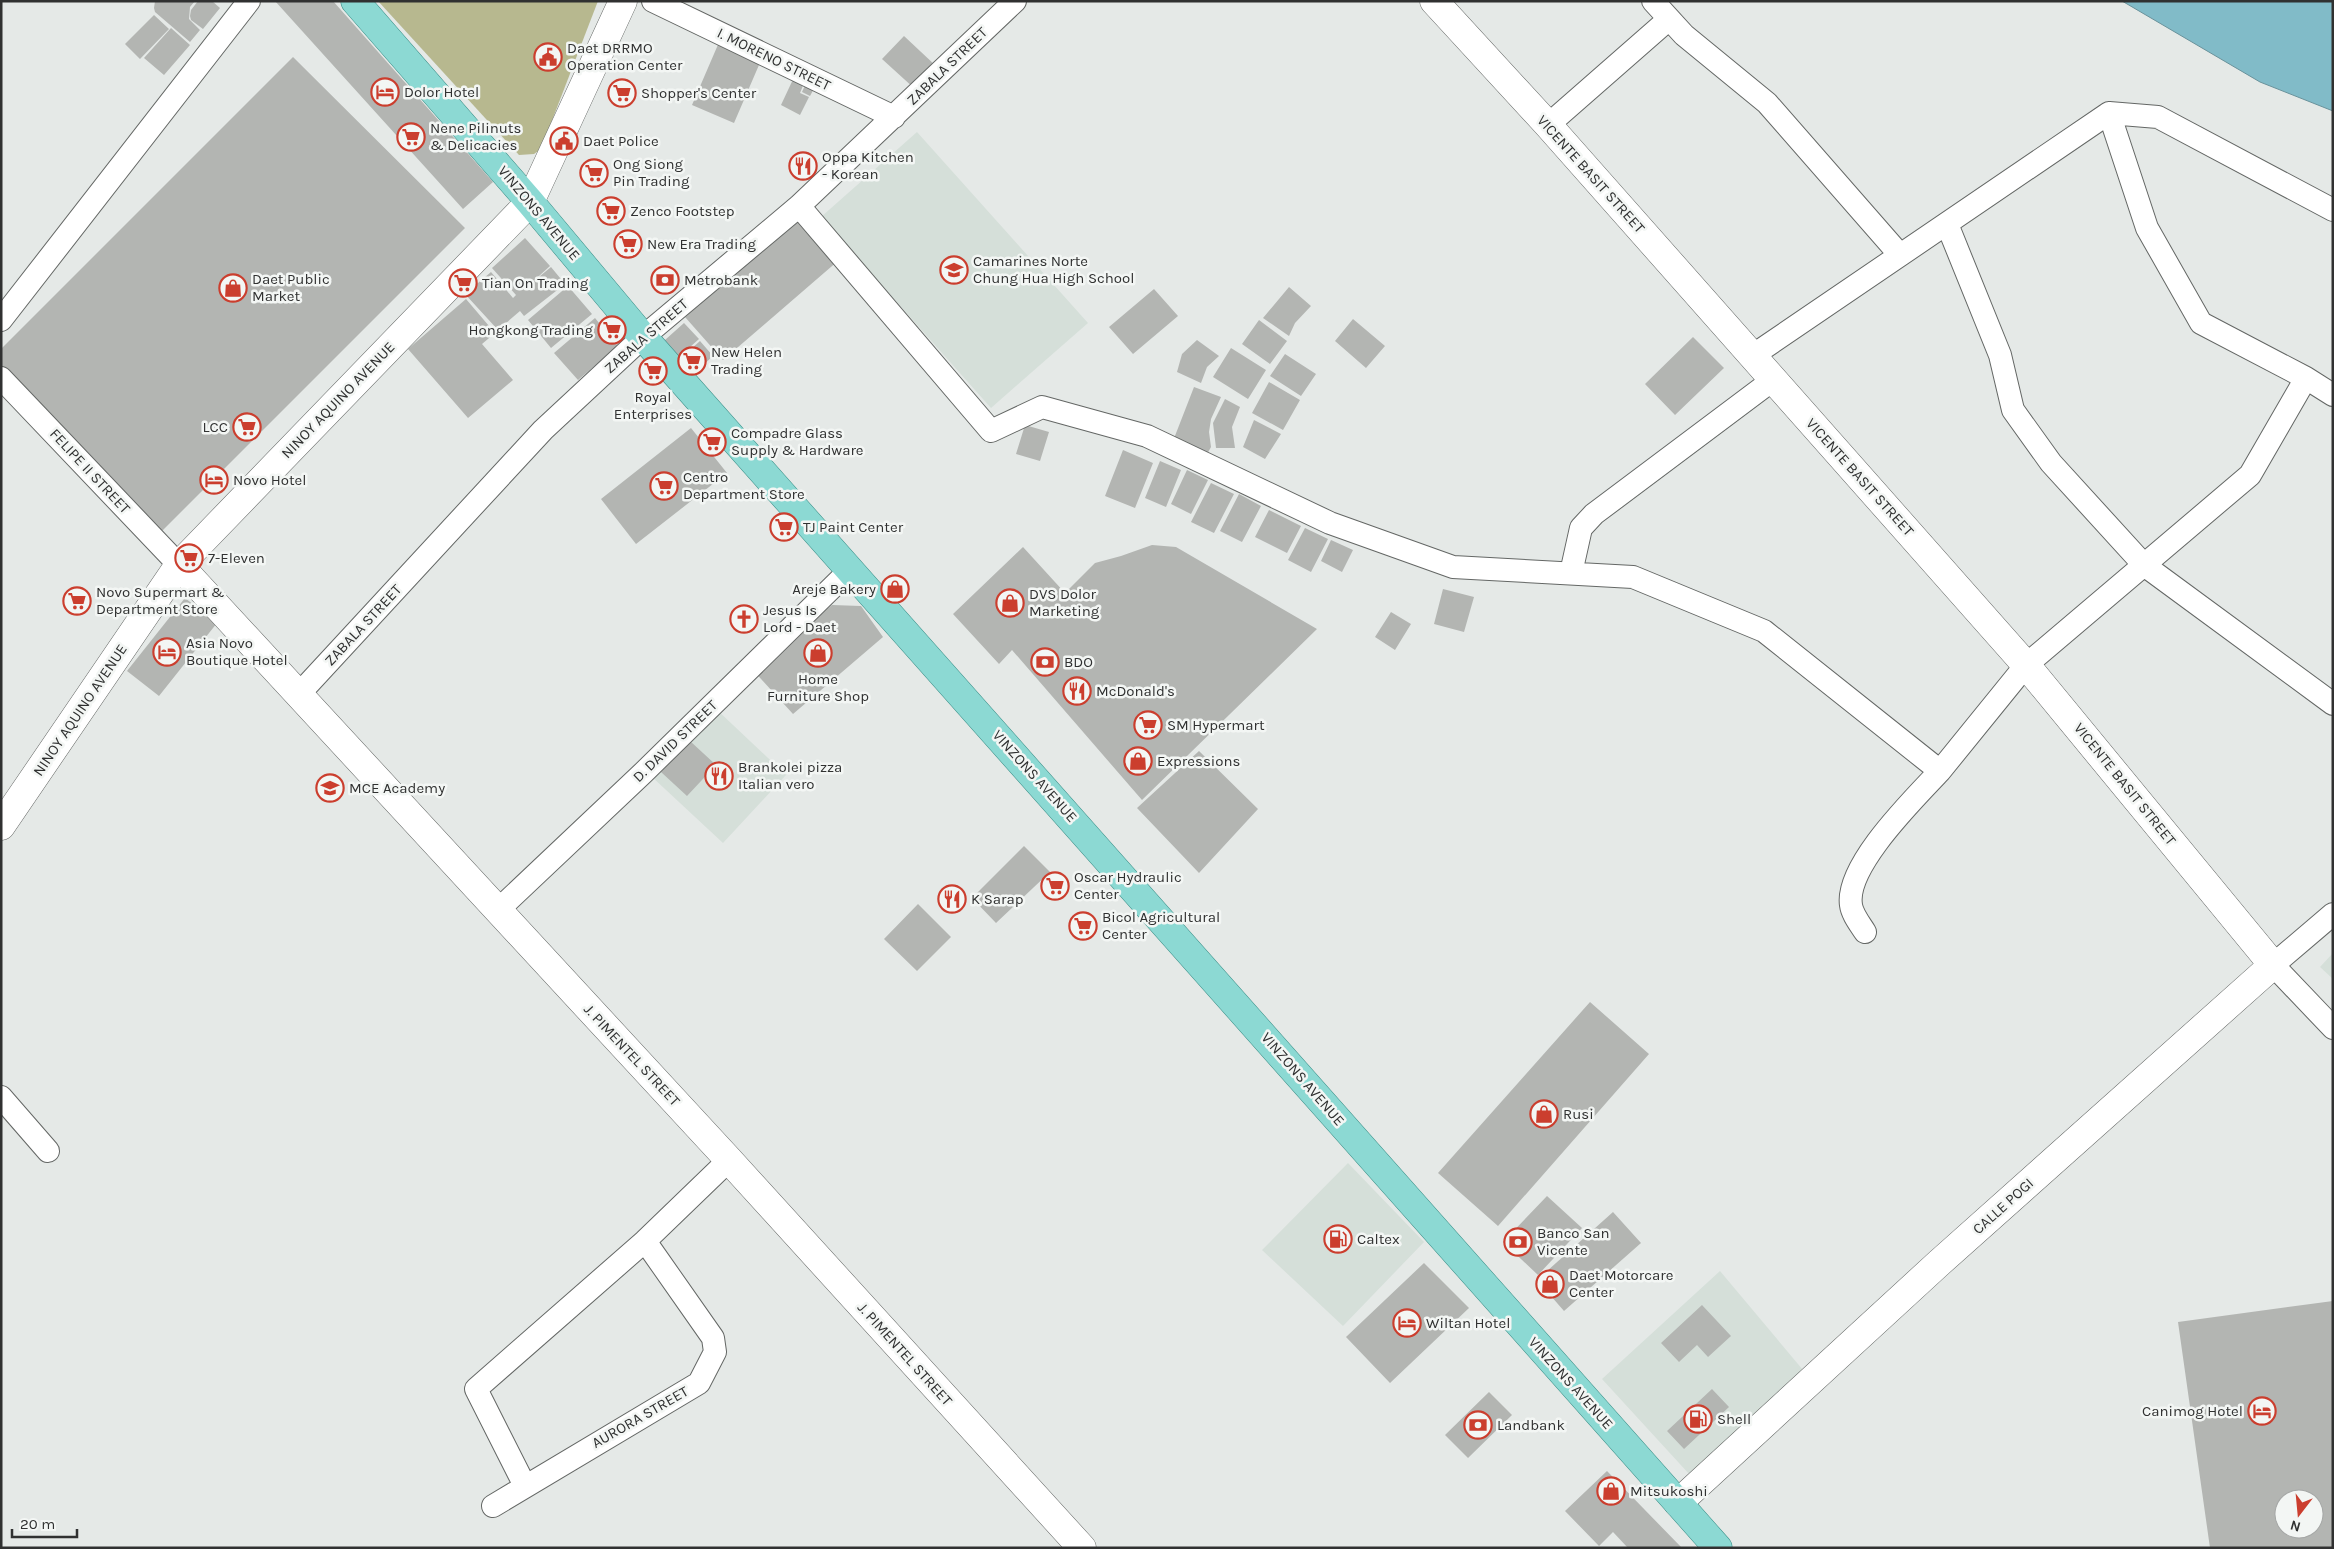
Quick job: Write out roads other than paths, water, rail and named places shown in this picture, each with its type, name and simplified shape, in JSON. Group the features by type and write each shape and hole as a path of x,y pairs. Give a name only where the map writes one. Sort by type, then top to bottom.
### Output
{"main road":[{"name":"VINZONS AVENUE","path":"355,1 530,202 643,337 1718,1548"}],"street":[{"path":"1,320 249,1"},
{"name":"NINOY AQUINO AVENUE","path":"5,811 178,565 530,202 623,1"},
{"name":"I. MORENO STREET","path":"653,1 894,117"},
{"name":"ZABALA STREET","path":"299,694 543,430 643,337 799,206 1015,1"},
{"name":"VICENTE BASIT STREET","path":"1434,1 1548,125 2026,665 2274,965"},
{"path":"1653,1 1684,35 1767,103 1900,255"},
{"path":"1548,125 1670,19"},
{"path":"1752,356 2109,114 2158,117 2333,210"},
{"path":"2109,114 2147,228 2201,323 2306,378 2333,395"},
{"path":"799,206 991,431 1042,407 1146,436 1330,523 1453,567 1634,577 1764,631 1940,771"},
{"path":"1947,224 2000,355 2013,410 2051,463 2144,565 2333,704"},
{"name":"FELIPE II STREET","path":"1,378 178,565"},
{"path":"1865,932 1851,908 1850,894 1859,871 1889,826 1940,771 2026,665 2250,475 2306,378"},
{"path":"1571,573 1581,528 1594,514 1774,380"},
{"name":"J. PIMENTEL STREET","path":"178,565 729,1160 1082,1548"},
{"name":"D. DAVID STREET","path":"498,910 649,767 850,570"},
{"name":"CALLE POGI","path":"1678,1503 1939,1263 2333,914"},
{"path":"2274,965 2333,1028"},
{"path":"1,1097 48,1150"},
{"path":"525,1486 476,1389 645,1241 729,1160"},
{"name":"AURORA STREET","path":"493,1506 699,1383 710,1366 715,1352 713,1338 645,1241"}],"water":[{"path":"2122,1 2333,1 2333,111 2260,82"}],"place":[{"name":"Daet DRRMO Operation Center","path":"548,57"},
{"name":"Dolor Hotel","path":"385,92"},
{"name":"Shopper's Center","path":"622,93"},
{"name":"Nene Pilinuts & Delicacies","path":"411,137"},
{"name":"Daet Police","path":"564,141"},
{"name":"Oppa Kitchen - Korean","path":"803,166"},
{"name":"Ong Siong Pin Trading","path":"594,173"},
{"name":"Zenco Footstep","path":"611,211"},
{"name":"New Era Trading","path":"628,244"},
{"name":"Camarines Norte Chung Hua High School","path":"954,270"},
{"name":"Metrobank","path":"665,280"},
{"name":"Tian On Trading","path":"463,283"},
{"name":"Daet Public Market","path":"233,288"},
{"name":"Hongkong Trading","path":"612,330"},
{"name":"New Helen Trading","path":"692,361"},
{"name":"Royal Enterprises","path":"653,371"},
{"name":"LCC","path":"247,427"},
{"name":"Compadre Glass Supply & Hardware","path":"712,442"},
{"name":"Novo Hotel","path":"214,480"},
{"name":"Centro Department Store","path":"664,486"},
{"name":"TJ Paint Center","path":"784,527"},
{"name":"7-Eleven","path":"189,558"},
{"name":"Areje Bakery","path":"895,589"},
{"name":"Novo Supermart & Department Store","path":"77,601"},
{"name":"DVS Dolor Marketing","path":"1010,603"},
{"name":"Jesus Is Lord - Daet","path":"744,619"},
{"name":"Asia Novo Boutique Hotel","path":"167,652"},
{"name":"Home Furniture Shop","path":"818,653"},
{"name":"BDO","path":"1045,662"},
{"name":"McDonald's","path":"1077,691"},
{"name":"SM Hypermart","path":"1148,725"},
{"name":"Expressions","path":"1138,761"},
{"name":"Brankolei pizza Italian vero","path":"719,776"},
{"name":"MCE Academy","path":"330,788"},
{"name":"Oscar Hydraulic Center","path":"1055,886"},
{"name":"K Sarap","path":"952,899"},
{"name":"Bicol Agricultural Center","path":"1083,926"},
{"name":"Rusi","path":"1544,1114"},
{"name":"Caltex","path":"1338,1239"},
{"name":"Banco San Vicente","path":"1518,1242"},
{"name":"Daet Motorcare Center","path":"1550,1284"},
{"name":"Wiltan Hotel","path":"1407,1323"},
{"name":"Canimog Hotel","path":"2262,1411"},
{"name":"Shell","path":"1698,1419"},
{"name":"Landbank","path":"1478,1425"},
{"name":"Mitsukoshi","path":"1611,1491"}]}
